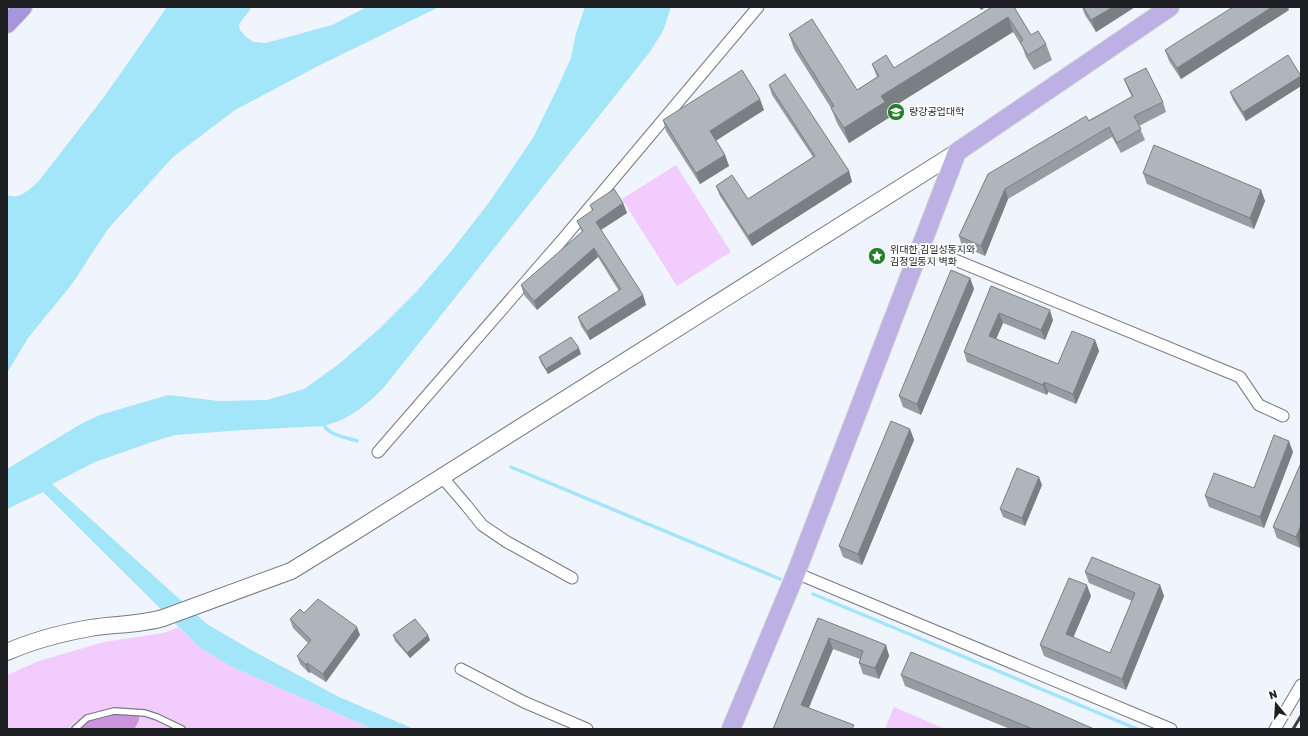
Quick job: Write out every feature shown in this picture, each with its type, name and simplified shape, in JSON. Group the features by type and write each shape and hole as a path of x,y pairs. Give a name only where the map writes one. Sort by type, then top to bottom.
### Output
{"highway":[{"path":"7,24 23,7"}],"main road":[{"path":"7,652 22,645 90,628 146,623 291,571 957,152 1170,7"},
{"path":"731,729 796,573 957,152"}],"street":[{"path":"378,452 564,239 758,7"},
{"path":"921,246 1240,378 1259,405 1283,416"},
{"path":"442,477 482,525 507,542 572,578"},
{"path":"796,573 1171,729"},
{"path":"461,669 524,702 587,729"},
{"path":"1275,729 1301,685"}],"lane":[{"path":"75,729 87,718 114,711 145,713 182,729"}],"shaded area":[{"path":"676,165 731,252 677,286 622,199"},
{"path":"178,627 199,647 232,667 373,729 7,729 7,675 39,661 104,642 164,633"},
{"path":"894,707 945,729 885,729"},
{"path":"107,712 139,715 139,720 135,728 130,729 73,729 88,718"}],"water":[{"path":"167,7 252,7 239,25 240,30 246,37 254,42 266,43 332,25 367,7 439,7 318,66 235,110 173,157 108,229 72,284 28,338 7,373 7,195 20,195 38,182 104,97"},
{"path":"585,7 671,7 663,31 649,53 385,386 371,399 349,416 323,426 175,435 95,462 52,484 207,624 253,651 339,697 414,729 373,729 232,667 199,647 43,492 7,509 7,469 79,425 100,415 168,395 219,401 267,400 304,389 339,364 380,328 417,291 448,255 488,204 533,138 571,58 576,33"}],"building":[{"path":"992,7 1014,7 1031,35 1038,31 1046,44 1028,55 1020,42 1023,40 1008,17 881,96 885,102 844,128 831,108 834,106 789,34 812,19 857,90 879,76 872,64 886,55 894,68"},
{"path":"1083,7 1113,7 1091,20"},
{"path":"1233,7 1272,7 1177,68 1165,50"},
{"path":"1288,55 1301,76 1243,112 1230,92"},
{"path":"1146,68 1163,102 1134,116 1141,129 1117,143 1109,127 1005,189 981,246 959,236 988,174 1086,116 1089,121 1133,96 1124,79"},
{"path":"742,70 760,99 710,131 725,155 696,173 663,120"},
{"path":"785,74 849,171 748,236 716,186 732,175 748,199 815,156 769,85"},
{"path":"1154,145 1261,190 1250,218 1143,173"},
{"path":"614,189 623,203 596,222 643,295 587,331 578,317 621,289 594,248 534,301 521,285 583,231 577,221 593,210 590,205"},
{"path":"951,270 970,278 917,404 899,396"},
{"path":"991,286 1050,310 1041,330 999,313 989,336 1058,364 1072,331 1095,340 1073,394 1044,382 1043,385 964,352"},
{"path":"571,337 579,348 546,369 539,357"},
{"path":"891,421 910,429 858,554 839,546"},
{"path":"1274,435 1289,441 1260,517 1205,496 1214,473 1254,488"},
{"path":"1301,463 1301,525 1296,537 1273,527"},
{"path":"1017,468 1039,477 1022,518 1000,509"},
{"path":"1092,557 1160,585 1122,679 1040,645 1069,578 1087,585 1066,634 1110,653 1135,593 1085,572"},
{"path":"318,599 357,627 323,674 307,663 306,665 297,656 311,640 290,619 300,609 304,613"},
{"path":"818,618 886,645 875,668 859,663 863,651 829,638 801,705 854,725 852,729 773,729"},
{"path":"415,619 428,635 407,653 393,635"},
{"path":"911,652 1094,729 1033,729 901,675"}],"waterway":[{"path":"323,422 327,430 342,437 357,441"},
{"path":"511,467 780,579"},
{"path":"813,594 1137,729"}],"railway":[{"path":"1293,729 1301,716"}],"place":[{"name":"량강공업대학","path":"896,112"},
{"name":"위대한 김일성동지와 김정일동지 벽화","path":"877,256"}]}
